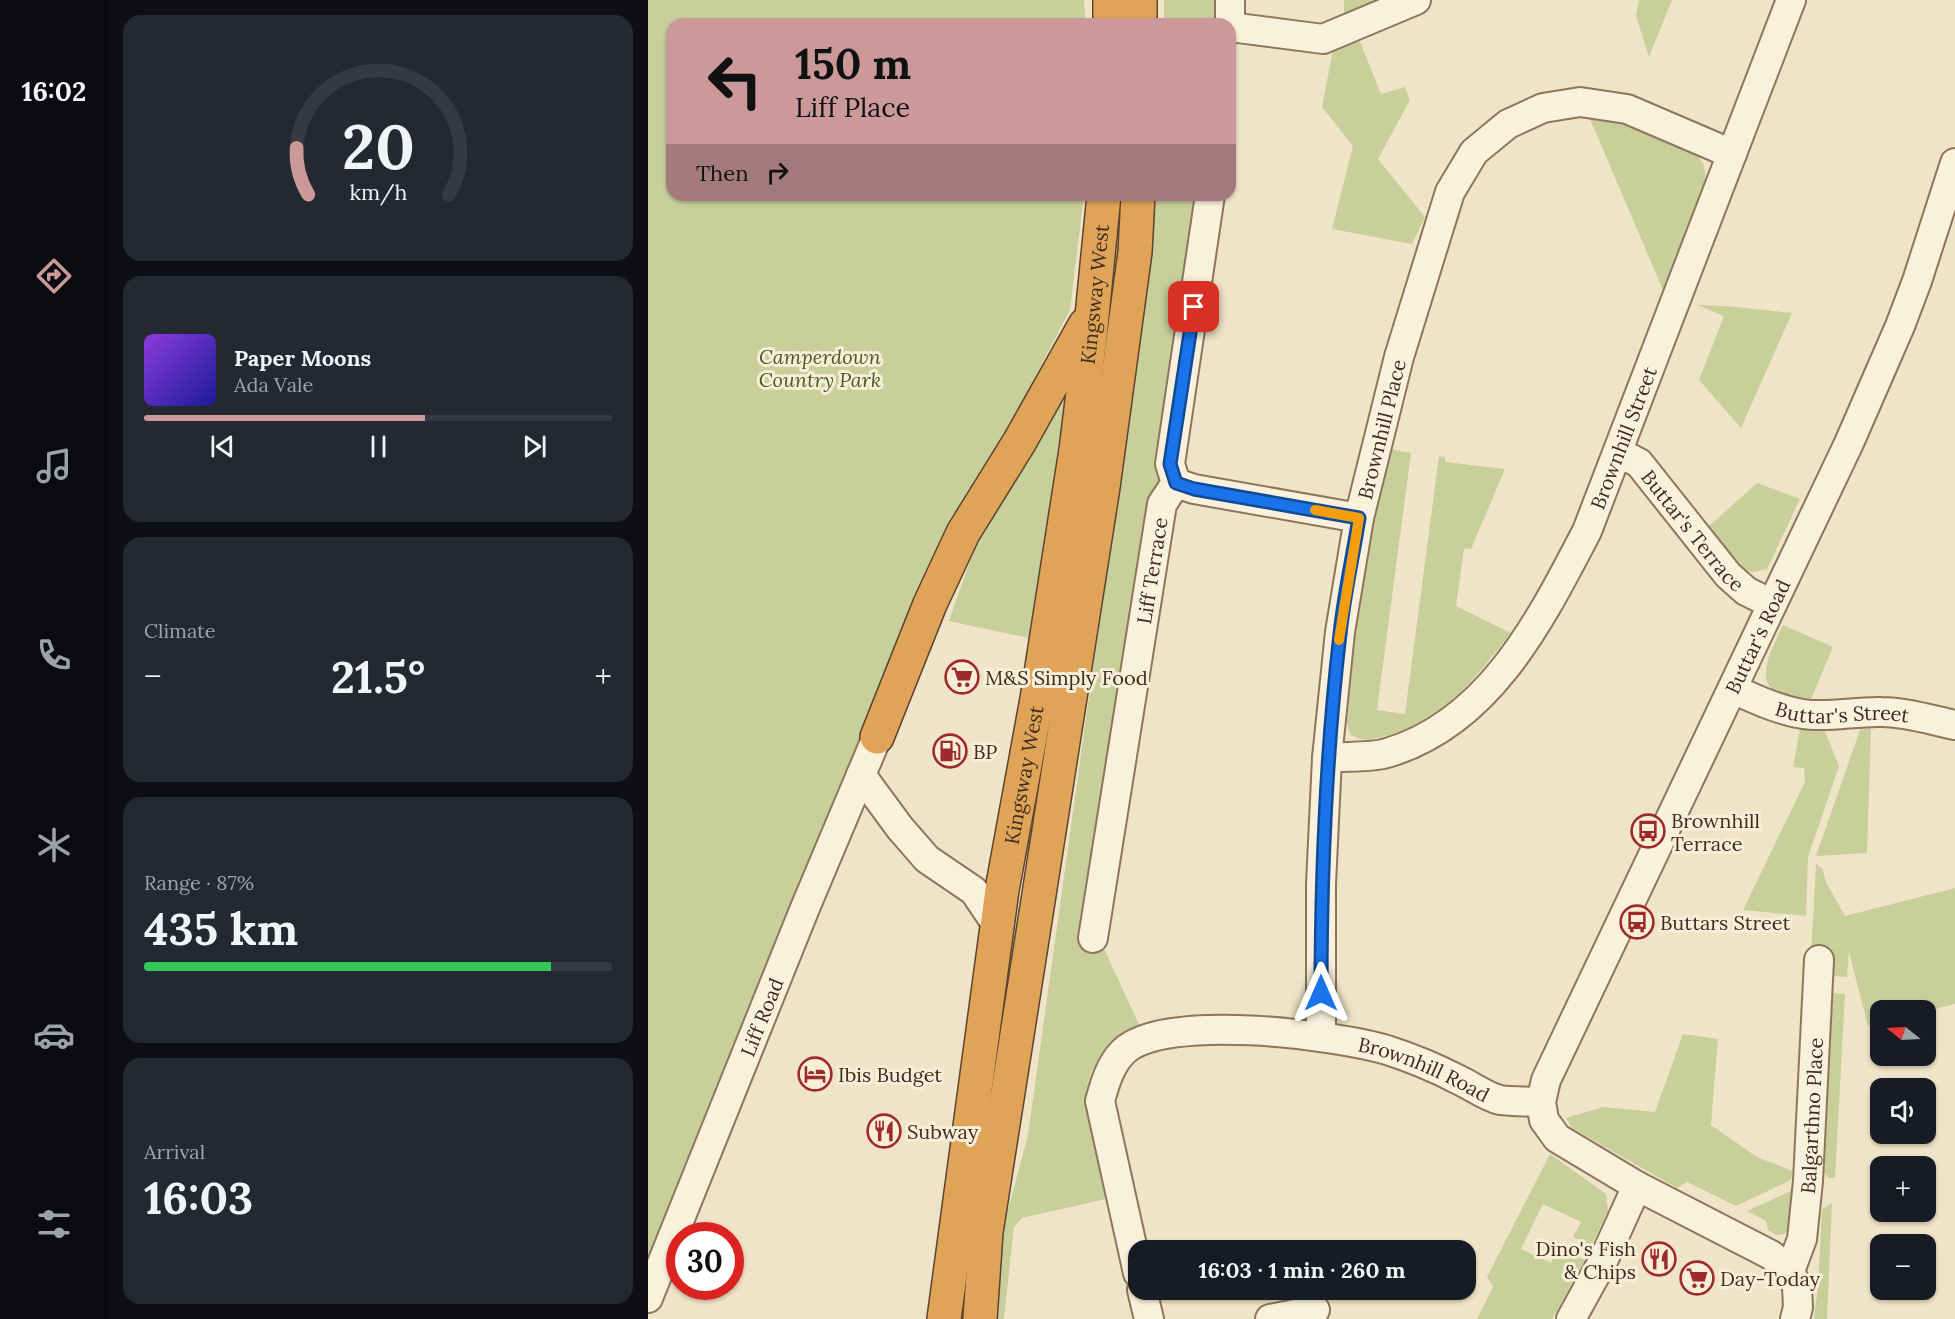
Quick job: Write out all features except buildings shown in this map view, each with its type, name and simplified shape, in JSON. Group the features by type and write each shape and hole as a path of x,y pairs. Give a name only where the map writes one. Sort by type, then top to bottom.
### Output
{"highway":[{"path":"1110,0 1110,18"},
{"path":"1140,0 1140,18"},
{"name":"Kingsway West","path":"944,1319 1002,890 1037,699 1073,470 1103,201"},
{"name":"Kingsway West","path":"981,1319 986,1232 1103,488 1135,252 1138,201"},
{"path":"878,737 930,604 963,532 1020,441 1092,312"}],"street":[{"path":"1230,0 1230,18"},
{"path":"1236,27 1323,39 1416,0"},
{"name":"Brownhill Street","path":"1327,758 1385,753 1432,735 1473,704 1515,655 1552,598 1587,531 1791,0"},
{"name":"Brownhill Place","path":"1321,1036 1321,884 1327,758 1340,632 1359,518 1399,357 1450,192 1474,152 1508,124 1543,108 1581,102 1627,109 1732,154"},
{"name":"Buttar's Road","path":"1541,1102 1546,1080 1849,443 1900,326 1955,163"},
{"path":"1209,201 1170,464 1176,483 1194,489 1359,518"},
{"name":"Buttar's Terrace","path":"1618,452 1640,463 1728,575 1746,591 1772,604"},
{"name":"Liff Terrace","path":"1103,924 1162,504 1176,483"},
{"name":"Buttar's Street","path":"1733,689 1773,706 1803,714 1827,716 1882,712 1911,715 1955,725"},
{"name":"Liff Road","path":"648,1298 800,918 878,737"},
{"path":"861,775 900,828 927,859 974,891 998,925"},
{"name":"Balgarthno Place","path":"1790,1271 1802,1239 1808,1181 1819,960"},
{"name":"Brownhill Road","path":"1131,1240 1100,1101 1108,1073 1124,1051 1146,1039 1187,1031 1247,1029 1321,1036 1386,1050 1423,1063 1499,1100 1541,1102"},
{"path":"1541,1102 1544,1120 1557,1138 1637,1186 1771,1255 1790,1271 1797,1287 1798,1307 1795,1319"},
{"path":"1571,1319 1603,1261 1637,1186"},
{"path":"1144,1300 1149,1319"},
{"path":"1270,1319 1315,1310"}],"green space":[{"name":"Camperdown Country Park","path":"648,0 1084,0 1086,18 666,18 666,201 1083,201 1070,310 1003,438 966,501 950,518 938,553 648,1263"},
{"path":"1164,0 1220,0 1219,18 1164,18"},
{"path":"1344,0 1393,0 1344,21"},
{"path":"1639,0 1672,0 1649,57 1636,16"},
{"path":"1359,39 1381,94 1405,87 1410,100 1378,159 1425,217 1412,244 1332,229 1353,146 1322,107 1333,50"},
{"path":"1590,119 1624,124 1697,155 1704,165 1706,179 1663,290"},
{"path":"1152,201 1200,201 1101,942 1140,1027 1110,1045 1091,1072 1086,1099 1106,1199 1022,1218 1014,1227 1004,1319 995,1319 1006,1217 1028,1135 1142,316"},
{"path":"1697,305 1792,313 1741,428 1699,380 1724,316"},
{"path":"1072,377 1029,638 949,621 985,518"},
{"path":"1390,449 1411,453 1377,710 1405,714 1439,456 1445,457 1445,462 1505,469 1471,549 1464,548 1456,606 1511,633 1471,681 1442,709 1407,730 1365,740 1351,735 1346,722 1357,616"},
{"path":"1757,483 1800,499 1767,569 1752,572 1739,567 1708,527"},
{"path":"1783,625 1833,647 1811,699 1778,692 1770,687 1766,679 1771,651"},
{"path":"1861,727 1871,728 1867,853 1816,856"},
{"path":"1800,729 1825,731 1839,766 1808,857 1806,916 1743,910 1805,782 1804,768 1793,767"},
{"path":"1816,864 1822,868 1826,882 1845,916 1955,888 1955,1004 1936,1009 1936,1000 1870,1000 1870,1026 1868,1026 1849,952 1847,977 1831,976 1811,955"},
{"path":"1830,993 1845,994 1835,1178 1829,1178 1824,1173"},
{"path":"1683,1034 1718,1039 1711,1125 1757,1157 1793,1171 1791,1180 1736,1206 1687,1182 1677,1188 1572,1128 1566,1118 1603,1107 1655,1112"},
{"path":"1550,1154 1606,1194 1608,1211 1591,1246 1573,1237 1581,1222 1543,1204 1521,1249 1551,1263 1558,1249 1585,1260 1552,1319 1477,1319 1493,1287 1487,1277"},
{"path":"1793,1190 1790,1228 1785,1234 1776,1235 1768,1230 1766,1221 1747,1211"},
{"path":"1832,1203 1827,1319 1814,1319 1822,1209"}],"slow traffic":[{"path":"1315,510 1359,518 1339,640"}],"place":[{"name":"M&S Simply Food","path":"962,677"},
{"name":"BP","path":"950,751"},
{"name":"Brownhill Terrace","path":"1648,831"},
{"name":"Buttars Street","path":"1637,922"},
{"name":"Ibis Budget","path":"815,1074"},
{"name":"Subway","path":"884,1131"},
{"name":"Dino's Fish & Chips","path":"1659,1259"},
{"name":"Day-Today","path":"1697,1278"}],"route":[{"path":"1194,307 1170,464 1176,483 1194,489 1359,518 1340,632 1327,758 1321,884 1321,993"}]}
